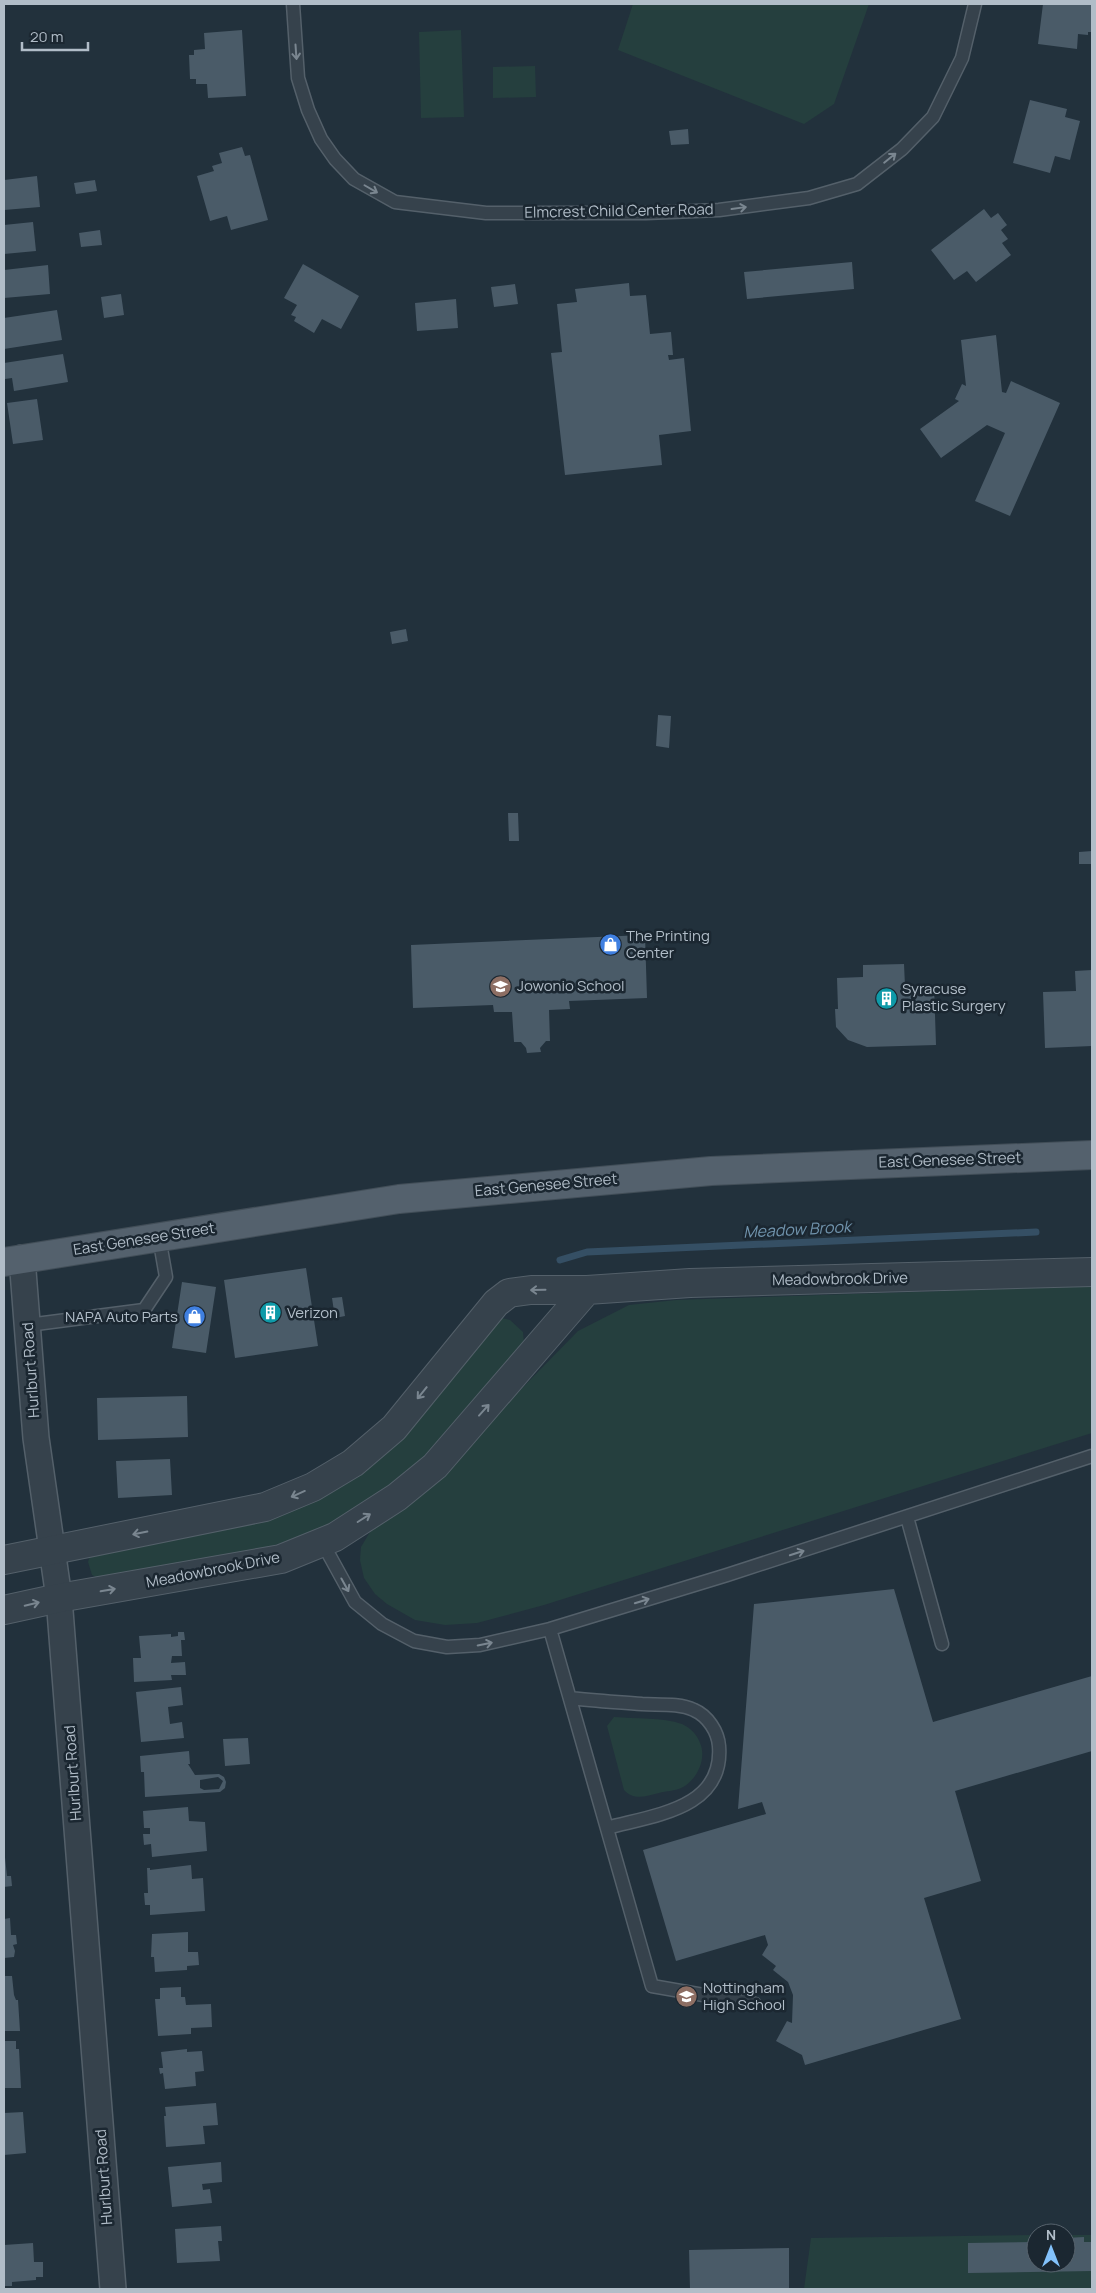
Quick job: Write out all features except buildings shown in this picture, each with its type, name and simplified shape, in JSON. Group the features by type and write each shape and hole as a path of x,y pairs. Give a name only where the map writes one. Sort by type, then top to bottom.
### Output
{"main road":[{"name":"East Genesee Street","path":"13,1260 400,1198 711,1171 1092,1155"}],"street":[{"name":"Hurlburt Road","path":"13,1260 28,1325 36,1438 60,1598 113,2289"},
{"name":"Meadowbrook Drive","path":"4,1560 257,1509 297,1495 353,1463 394,1428 496,1303 509,1293 532,1290 587,1290 690,1283 1092,1272"},
{"name":"Meadowbrook Drive","path":"4,1610 60,1598 280,1559 335,1537 397,1497 435,1466 587,1290"}],"lane":[{"name":"Elmcrest Child Center Road","path":"293,4 298,78 308,110 321,139 335,159 354,179 395,202 486,212 626,213 719,210 809,198 856,184 902,148 933,117 962,58 975,4"},
{"path":"28,1325 144,1310 166,1277 159,1237"},
{"path":"322,1542 355,1602 382,1624 414,1641 447,1646 480,1645 550,1629 727,1576 1092,1456"},
{"path":"907,1517 942,1644"},
{"path":"550,1629 652,1986 755,2004"},
{"path":"570,1698 675,1705 695,1710 708,1720 719,1737 718,1771 712,1783 700,1796 670,1811 607,1828"}],"green space":[{"path":"633,4 869,4 834,104 804,124 618,50"},
{"path":"461,30 464,117 421,118 419,32"},
{"path":"535,66 536,97 493,98 493,67"},
{"path":"1092,1286 1092,1433 544,1605 477,1623 445,1625 415,1620 387,1604 375,1594 364,1578 360,1560 361,1547 370,1532 430,1482 578,1331 629,1305 676,1300"},
{"path":"502,1318 510,1320 523,1332 524,1344 426,1457 364,1507 309,1534 256,1551 98,1578 92,1575 88,1562 90,1556 296,1505 496,1321"},
{"path":"614,1717 666,1720 682,1724 688,1728 697,1737 702,1749 701,1762 696,1775 687,1785 676,1790 640,1797 632,1796 624,1790 607,1726"},
{"path":"1026,2235 1026,2273 1076,2273 1076,2235 1092,2235 1092,2289 804,2289 811,2238"}],"waterway":[{"name":"Meadow Brook","path":"560,1260 587,1252 1036,1232"}],"place":[{"name":"The Printing Center","path":"610,945"},
{"name":"Jowonio School","path":"501,986"},
{"name":"Syracuse Plastic Surgery","path":"886,998"},
{"name":"Verizon","path":"271,1313"},
{"name":"NAPA Auto Parts","path":"194,1317"},
{"name":"Nottingham High School","path":"687,1997"}]}
